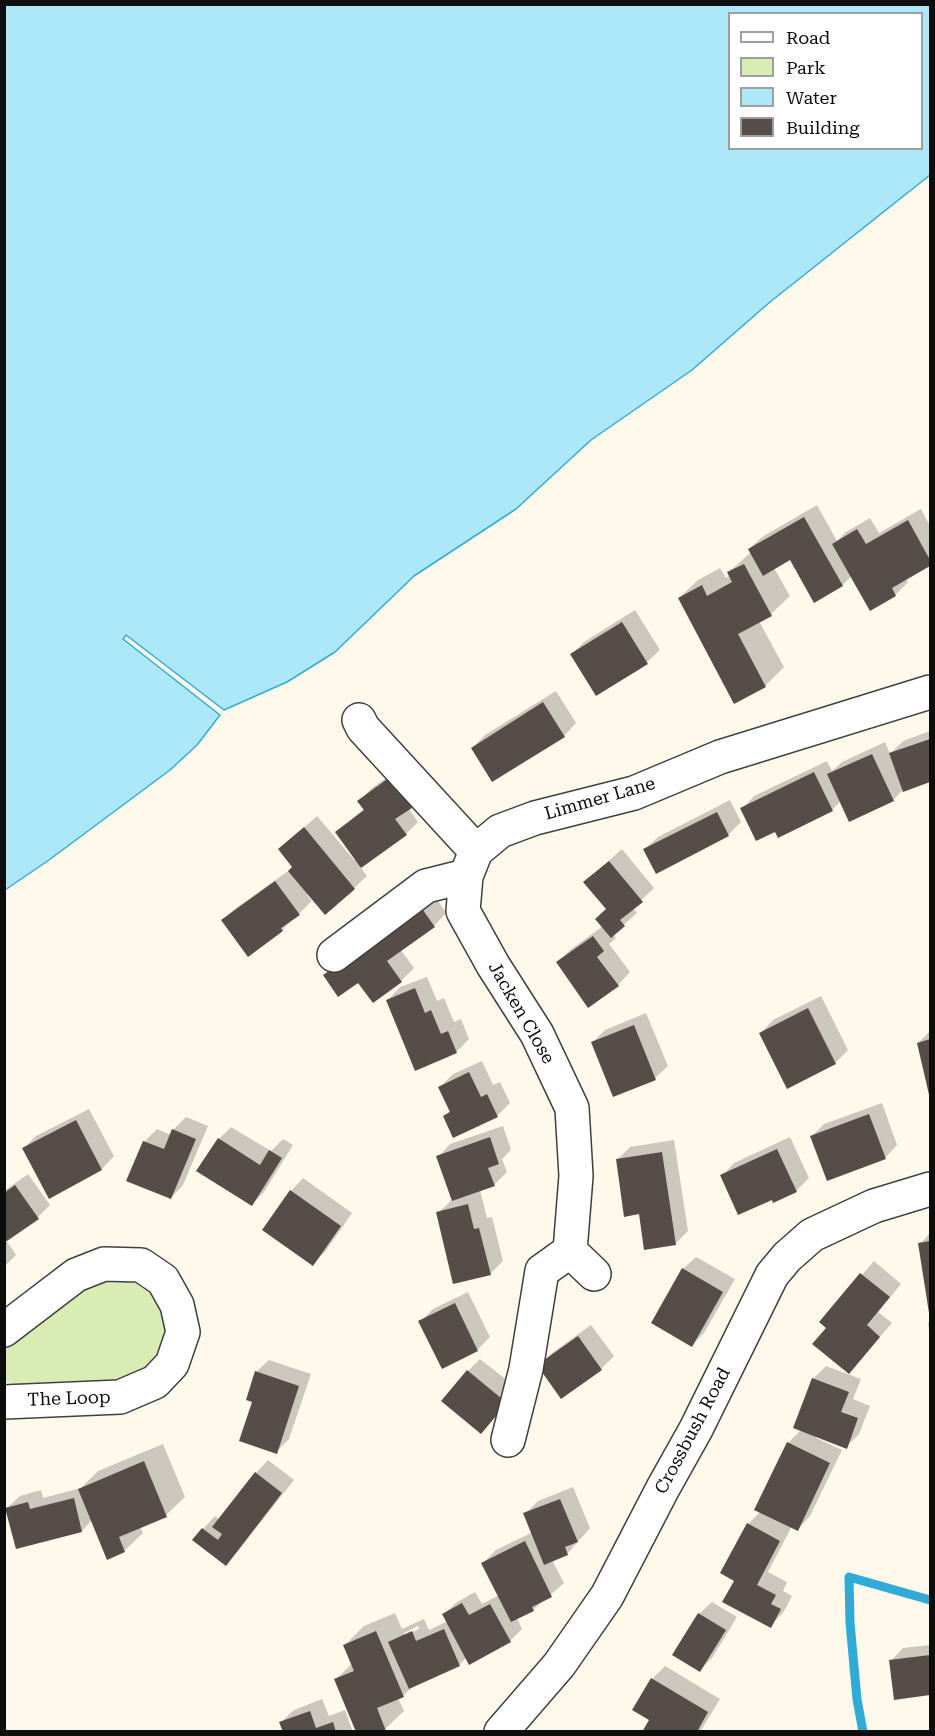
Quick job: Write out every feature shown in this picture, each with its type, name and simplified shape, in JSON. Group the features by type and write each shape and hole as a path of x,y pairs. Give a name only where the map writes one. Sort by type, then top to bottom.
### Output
{"street":[{"name":"Limmer Lane","path":"471,863 500,831 535,818 634,793 720,757 930,692"},
{"path":"334,955 426,886 471,863 359,720"},
{"name":"Jacken Close","path":"471,863 463,911 493,965 537,1034 572,1108 576,1176 570,1251"},
{"name":"Crossbush Road","path":"501,1731 559,1665 607,1596 696,1429 772,1275 787,1257 812,1235 874,1206 930,1189"},
{"path":"508,1440 526,1369 543,1271 570,1251 594,1274"},
{"name":"The Loop","path":"4,1330 76,1275 104,1264 141,1265 163,1280 177,1305 183,1332 172,1364 155,1382 120,1397 4,1402"}],"green space":[{"path":"109,1275 141,1282 158,1296 167,1309 167,1345 138,1377 110,1386 19,1388 5,1381 4,1346 88,1282"}],"water":[{"path":"5,4 930,5 930,175 770,302 692,370 591,440 516,509 414,576 335,652 287,682 224,710 126,635 123,639 220,715 197,745 170,770 5,890"}],"building":[{"path":"804,517 843,586 814,603 790,560 763,576 748,549"},
{"path":"908,520 930,560 930,566 892,588 896,596 870,611 832,544 857,529 866,544"},
{"path":"744,564 772,616 738,634 766,687 734,704 678,598 702,585 707,596 732,582 727,572"},
{"path":"622,622 648,664 596,696 570,654"},
{"path":"543,702 565,737 492,782 471,748"},
{"path":"930,739 930,782 903,792 889,753"},
{"path":"872,754 894,801 849,822 827,774"},
{"path":"814,772 833,811 778,838 775,832 756,841 740,808"},
{"path":"390,777 412,808 395,819 407,835 361,868 335,832 364,810 357,801"},
{"path":"717,812 729,836 656,874 643,849"},
{"path":"304,827 355,889 325,915 288,871 292,867 278,849"},
{"path":"609,861 643,902 620,920 625,926 611,938 595,919 606,909 583,882"},
{"path":"275,881 300,915 281,928 283,931 248,957 221,920"},
{"path":"420,906 435,927 387,961 402,982 373,1003 358,983 338,997 323,975"},
{"path":"593,936 604,951 597,957 619,986 588,1008 556,962"},
{"path":"415,988 425,1013 431,1010 441,1034 448,1031 457,1053 415,1071 386,1000"},
{"path":"808,1008 836,1064 787,1089 759,1033"},
{"path":"634,1025 656,1080 613,1097 591,1042"},
{"path":"930,1039 930,1099 917,1043"},
{"path":"469,1072 481,1097 487,1094 498,1117 453,1138 443,1116 450,1112 438,1087"},
{"path":"869,1114 886,1159 827,1181 810,1136"},
{"path":"76,1120 102,1170 49,1199 22,1148"},
{"path":"172,1129 196,1139 171,1199 126,1181 143,1141 164,1149"},
{"path":"490,1137 499,1164 488,1168 495,1186 452,1201 436,1156"},
{"path":"218,1138 260,1165 269,1150 282,1158 252,1206 196,1171"},
{"path":"777,1149 797,1192 738,1215 720,1175"},
{"path":"662,1152 676,1245 644,1250 639,1214 624,1217 616,1159"},
{"path":"15,1185 39,1219 4,1243 4,1193"},
{"path":"290,1190 341,1226 313,1266 262,1230"},
{"path":"468,1204 474,1229 479,1228 491,1275 453,1284 436,1212"},
{"path":"930,1241 930,1313 929,1313 918,1243"},
{"path":"682,1268 723,1292 692,1347 651,1323"},
{"path":"860,1273 890,1297 867,1325 880,1337 849,1374 812,1344 826,1328 819,1322"},
{"path":"455,1303 478,1351 442,1369 418,1321"},
{"path":"578,1336 602,1370 561,1399 537,1365"},
{"path":"467,1370 507,1403 481,1434 441,1401"},
{"path":"255,1371 299,1386 277,1454 239,1441 252,1402 246,1400"},
{"path":"812,1378 849,1392 841,1412 858,1418 847,1449 793,1428"},
{"path":"787,1442 830,1463 798,1531 754,1510"},
{"path":"144,1461 167,1517 119,1537 125,1552 107,1560 78,1489"},
{"path":"255,1472 282,1493 226,1566 192,1540 202,1528 218,1540 222,1534 212,1527"},
{"path":"74,1498 82,1532 16,1549 5,1508 28,1502 30,1509"},
{"path":"560,1499 578,1542 565,1547 568,1555 544,1565 523,1513"},
{"path":"747,1523 780,1541 757,1585 776,1595 771,1604 781,1609 771,1628 722,1602 734,1581 720,1573"},
{"path":"525,1541 552,1597 532,1607 534,1611 511,1622 481,1563"},
{"path":"462,1603 469,1615 490,1604 511,1642 469,1665 442,1614"},
{"path":"698,1613 726,1630 700,1672 672,1655"},
{"path":"444,1629 460,1666 409,1689 388,1642 412,1631 416,1641"},
{"path":"376,1631 404,1697 377,1708 386,1731 356,1732 334,1679 354,1671 343,1645"},
{"path":"930,1655 930,1695 894,1700 889,1660"},
{"path":"651,1678 708,1712 697,1732 642,1732 649,1720 632,1710"},
{"path":"310,1711 316,1728 333,1722 336,1732 283,1732 279,1722"}],"waterway":[{"path":"863,1732 857,1699 850,1623 849,1577 930,1600"}]}
